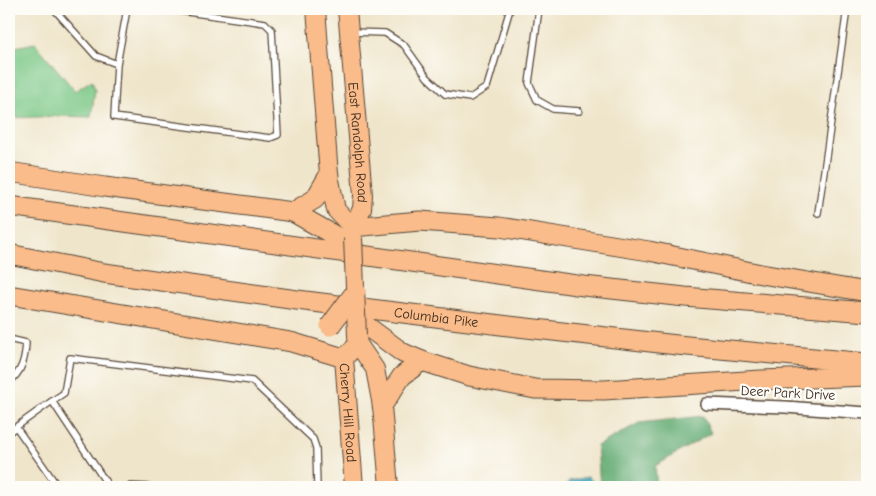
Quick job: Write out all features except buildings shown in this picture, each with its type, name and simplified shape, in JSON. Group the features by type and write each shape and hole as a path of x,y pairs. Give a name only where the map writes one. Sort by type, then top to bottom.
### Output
{"highway":[{"path":"9,172 293,212 349,237 420,221 500,227 649,251 761,274 867,292"},
{"path":"293,212 315,199 330,175"},
{"path":"9,206 584,286 685,297 867,312"},
{"name":"Columbia Pike","path":"9,254 104,273 297,300 667,344 867,362"},
{"path":"291,342 317,337 330,326 356,291"},
{"path":"9,295 291,342 344,358"},
{"path":"357,333 384,339 403,353 469,376 535,389 604,390 751,380 867,376"},
{"path":"382,406 402,376 422,361"}],"main road":[{"name":"East Randolph Road","path":"316,9 330,175 336,210 349,237"},
{"name":"East Randolph Road","path":"348,9 363,195 362,209 349,237"},
{"path":"349,237 356,291 357,333"},
{"name":"Cherry Hill Road","path":"354,487 344,358 357,333"},
{"name":"Cherry Hill Road","path":"357,333 375,369 382,406 389,487"}],"street":[{"name":"Deer Park Drive","path":"707,404 867,413"}],"lane":[{"path":"54,9 96,56 117,64"},
{"path":"127,9 117,64 114,117 270,138 278,135 272,30 266,23 166,9"},
{"path":"349,32 385,33 404,45 427,77 445,94 470,98 488,86 510,9"},
{"path":"539,9 529,83 537,100 552,109 579,111"},
{"path":"818,214 847,9"},
{"path":"9,339 26,343 24,362 20,370 9,382"},
{"path":"9,432 64,393 70,358 252,381 313,439 316,448 317,487"},
{"path":"52,401 109,487"},
{"path":"16,427 58,487"},
{"path":"128,487 150,487"}],"green space":[{"path":"35,43 75,91 92,80 95,90 91,117 9,118 9,46 16,47"},
{"path":"703,416 711,433 655,466 657,487 600,487 597,446 639,423"}],"water":[{"path":"588,477 599,487 566,487 569,481"}]}
